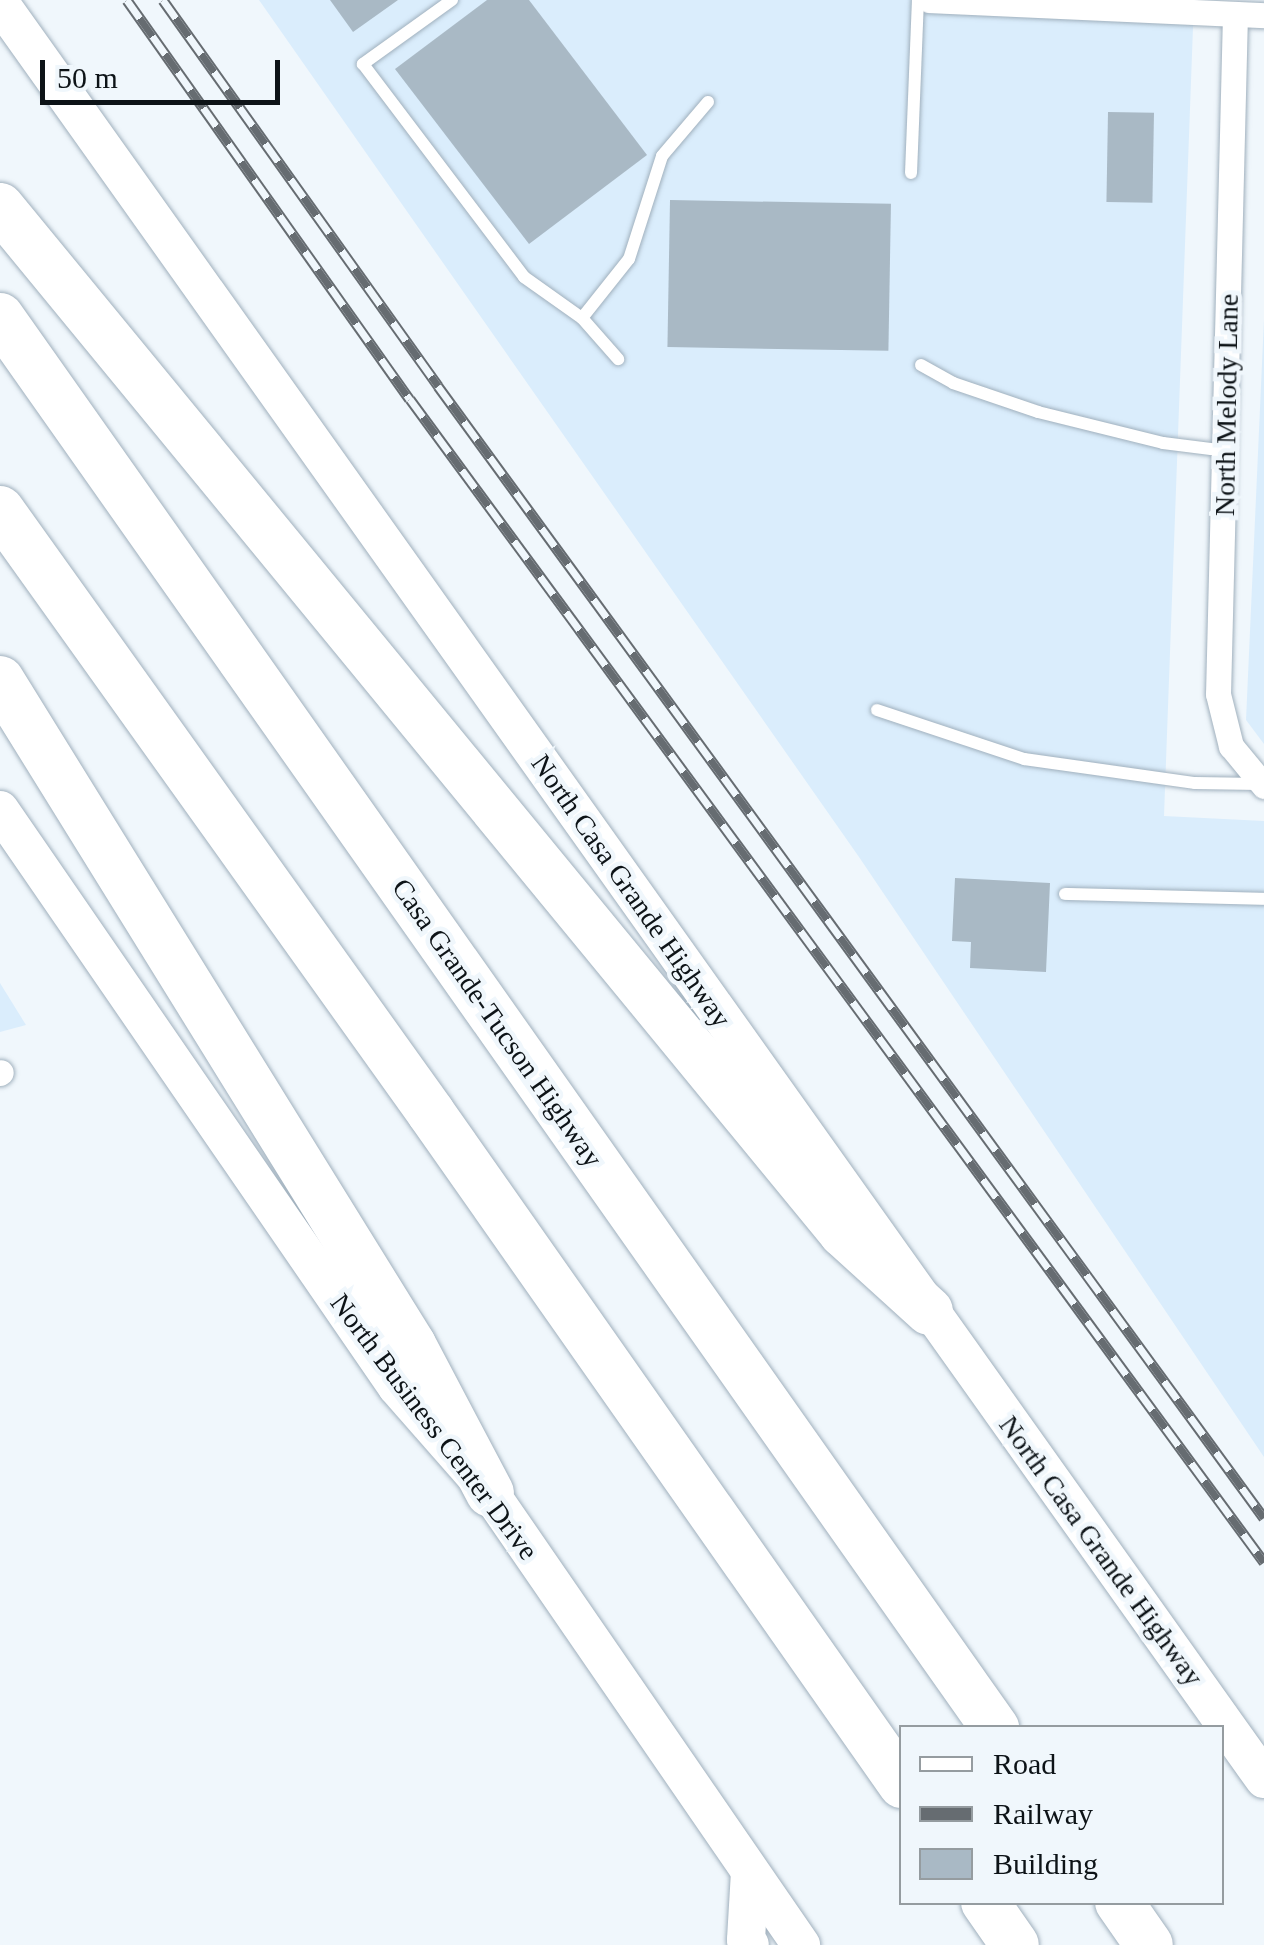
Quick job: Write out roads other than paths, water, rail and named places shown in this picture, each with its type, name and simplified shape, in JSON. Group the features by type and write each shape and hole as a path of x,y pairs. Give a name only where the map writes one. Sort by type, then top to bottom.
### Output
{"highway":[{"path":"0,208 843,1232 929,1311"},
{"name":"Casa Grande-Tucson Highway","path":"0,316 994,1725"},
{"path":"0,510 432,1112 899,1780"},
{"path":"0,680 412,1344 490,1494"},
{"path":"987,1905 1014,1945"},
{"path":"1121,1905 1149,1945"}],"main road":[{"name":"North Casa Grande Highway","path":"0,3 1264,1779"},
{"name":"North Business Center Drive","path":"0,810 398,1387 490,1494 801,1945"},
{"path":"750,1872 750,1945"}],"street":[{"path":"929,0 1264,14"},
{"name":"North Melody Lane","path":"1235,14 1218,694 1231,746 1263,785"}],"lane":[{"path":"452,0 363,64 524,277 582,318 618,359"},
{"path":"911,173 918,0"},
{"path":"582,318 628,259 662,156 708,102"},
{"path":"920,365 953,383 1038,412 1164,443 1226,452"},
{"path":"876,710 1024,759 1195,783 1263,785"},
{"path":"1065,894 1264,899"}],"railway":[{"path":"127,0 410,399 1264,1562"},
{"path":"163,0 438,386 1264,1518"}]}
